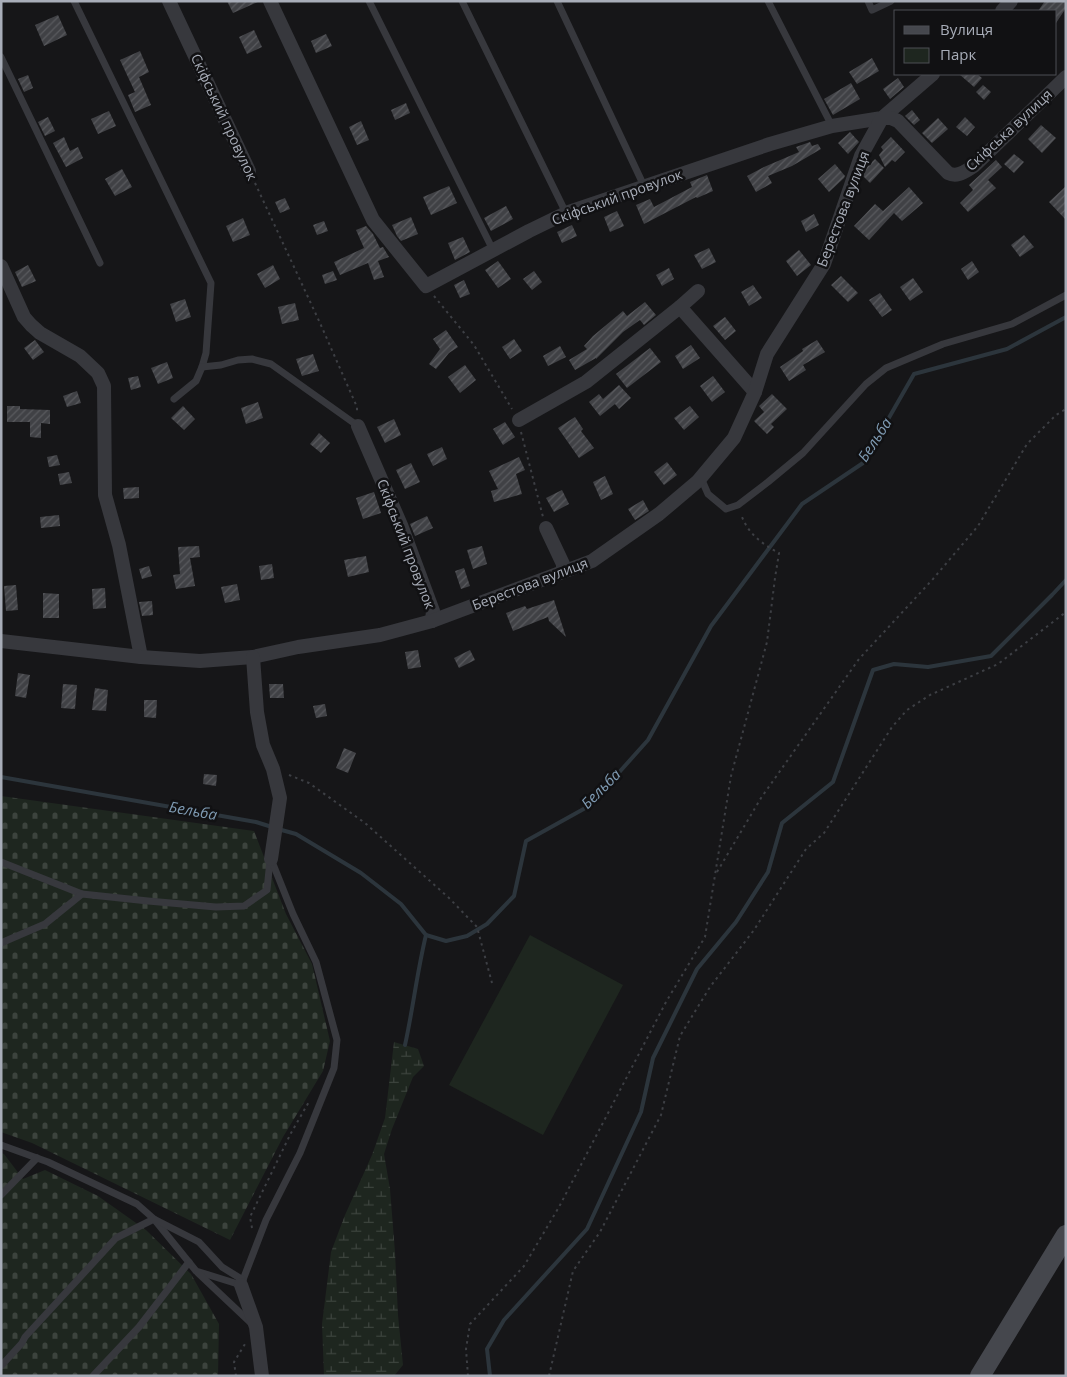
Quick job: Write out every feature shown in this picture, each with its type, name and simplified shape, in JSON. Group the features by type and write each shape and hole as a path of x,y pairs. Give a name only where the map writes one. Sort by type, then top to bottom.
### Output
{"street":[{"name":"Скіфський провулок","path":"169,1 249,171"},
{"path":"270,1 373,220 426,286"},
{"path":"882,118 932,75"},
{"name":"Скіфська вулиця","path":"882,118 891,118 898,121 948,173 954,176 959,175 974,166 1066,77"},
{"name":"Скіфський провулок","path":"426,286 566,213 770,144 832,126 882,118"},
{"name":"Берестова вулиця","path":"1,641 141,657 200,661 253,657 298,647 380,635 432,621 592,561 659,514 701,478 734,438 755,392 766,354 824,264 861,156 882,118"},
{"path":"1,266 24,317 31,326 80,356 98,373 104,386 104,495 119,545 141,657"},
{"path":"518,420 586,382 698,291"},
{"path":"680,307 755,392"},
{"name":"Скіфський провулок","path":"358,426 401,526 433,612 432,621"},
{"path":"546,528 563,564 564,571"},
{"path":"253,657 257,712 263,745 273,769 280,798 271,853"},
{"path":"980,1376 1066,1235"},
{"path":"242,1283 256,1327 262,1376"}],"lane":[{"path":"74,1 211,283 206,353 202,367 196,381 174,399"},
{"path":"369,1 493,250"},
{"path":"462,1 566,213"},
{"path":"557,1 644,186"},
{"path":"768,1 832,126"},
{"path":"868,1 872,10 891,1"},
{"path":"1,57 100,263"},
{"path":"701,478 708,494 726,509 738,505 803,453 866,384 886,368 943,344 1012,324 1066,295"},
{"path":"202,367 252,359 271,364 358,426"},
{"path":"1,862 82,894 216,907 244,906 267,890 271,853"},
{"path":"242,1283 266,1220 300,1153 334,1068 337,1040 316,962 293,914 271,853"},
{"path":"1,943 45,924 82,894"},
{"path":"1,1145 37,1158 138,1204 154,1219 196,1271 256,1327"},
{"path":"1,1195 37,1158"},
{"path":"154,1219 199,1242 222,1267 242,1283"},
{"path":"1,1366 22,1344 25,1337 116,1238 154,1219"},
{"path":"93,1376 139,1327 189,1262"},
{"path":"196,1271 242,1283"}],"path":[{"name":"Скіфський провулок","path":"249,171 334,352 357,407 358,426"},
{"path":"426,286 474,345 518,420 546,528"},
{"path":"715,874 761,798 860,659 933,579 978,526 1027,444 1056,415 1066,409"},
{"path":"468,1376 466,1349 470,1324 524,1266 559,1207 661,1011 705,937 731,776 767,642 779,553 765,546 746,528 738,505"},
{"path":"549,1376 573,1271 600,1232 660,1115 680,1036 710,987 754,930 806,848 824,833 892,727 907,710 930,695 998,664 1066,612"},
{"path":"273,769 309,783 365,823 477,926 492,983"},
{"path":"256,1245 250,1217 291,1133 310,1100"},
{"path":"236,1376 234,1362 256,1327"}],"green space":[{"path":"1,796 254,831 286,914 312,964 330,1041 323,1071 283,1137 230,1240 32,1143 1,1132"},
{"path":"530,935 623,985 543,1135 449,1085"},
{"path":"394,1042 418,1049 424,1066 413,1077 384,1154 390,1189 403,1365 394,1376 324,1376 322,1324 331,1252 345,1215 372,1155 385,1118"},
{"path":"1,1153 4,1154 23,1179 45,1170 98,1196 146,1230 191,1274 219,1324 218,1376 1,1376"}],"building":[{"path":"227,1 260,1 233,13"},
{"path":"1045,1 1066,1 1066,8 1057,22 1057,10 1039,10"},
{"path":"58,15 67,35 44,46 35,25"},
{"path":"254,30 262,47 247,54 239,37"},
{"path":"326,34 332,46 316,53 311,41"},
{"path":"140,51 149,72 139,77 151,105 135,112 128,95 135,92 120,60"},
{"path":"872,58 879,71 857,84 849,72"},
{"path":"28,75 33,88 24,92 18,79"},
{"path":"960,75 978,75 982,78 974,87"},
{"path":"898,78 904,87 890,99 883,89"},
{"path":"851,83 860,99 833,115 824,99"},
{"path":"983,85 991,92 984,100 976,92"},
{"path":"406,103 410,113 395,120 391,110"},
{"path":"912,110 920,120 914,125 905,116"},
{"path":"109,111 116,126 98,134 91,119"},
{"path":"48,117 55,131 45,136 38,122"},
{"path":"965,117 975,127 967,136 956,127"},
{"path":"938,118 948,129 932,143 922,133"},
{"path":"361,121 369,140 357,145 349,127"},
{"path":"1041,125 1056,138 1042,153 1028,139"},
{"path":"850,132 859,142 848,154 838,143"},
{"path":"64,137 70,151 78,147 83,158 66,167 53,143"},
{"path":"891,137 905,152 895,162 892,160 885,167 879,155 883,150 881,147"},
{"path":"810,142 812,146 818,144 821,149 792,166 768,176 772,183 756,192 747,176 799,152 796,147"},
{"path":"1014,154 1024,162 1014,173 1004,164"},
{"path":"875,159 884,168 870,183 863,176 866,168"},
{"path":"996,160 1002,167 988,180 996,188 968,212 960,203 973,190 969,185"},
{"path":"835,164 845,176 829,192 818,179"},
{"path":"122,169 132,187 115,196 105,179"},
{"path":"707,175 713,191 696,197 644,224 636,205 650,199 654,207 692,187 690,182"},
{"path":"449,186 457,203 431,215 423,197"},
{"path":"1066,186 1066,220 1049,202"},
{"path":"909,187 923,203 902,221 894,213 869,240 854,226 875,204 883,211"},
{"path":"285,198 290,209 280,213 275,202"},
{"path":"506,206 513,219 491,231 484,218"},
{"path":"617,211 624,226 610,232 604,217"},
{"path":"814,214 819,225 806,232 801,221"},
{"path":"411,217 418,234 401,241 392,225"},
{"path":"243,218 250,235 233,242 226,226"},
{"path":"324,221 328,231 317,235 313,225"},
{"path":"572,225 577,236 562,243 557,232"},
{"path":"366,226 373,234 380,248 383,247 389,257 378,261 384,277 374,280 368,263 340,275 334,262 364,248 356,230"},
{"path":"1024,235 1034,247 1020,257 1011,245"},
{"path":"463,237 470,252 455,260 448,243"},
{"path":"709,248 716,262 702,269 694,255"},
{"path":"799,250 811,265 797,276 786,261"},
{"path":"498,261 511,279 498,288 485,270"},
{"path":"972,261 979,272 968,280 961,269"},
{"path":"28,265 36,281 22,287 15,272"},
{"path":"273,265 280,279 265,288 257,274"},
{"path":"669,268 674,279 662,286 656,275"},
{"path":"333,271 337,280 325,284 322,275"},
{"path":"534,271 542,282 532,290 523,279"},
{"path":"841,276 858,293 848,302 831,285"},
{"path":"913,278 923,292 910,301 900,287"},
{"path":"464,280 470,294 460,298 454,285"},
{"path":"753,285 762,298 749,306 741,292"},
{"path":"880,293 892,310 882,317 869,300"},
{"path":"185,299 191,317 176,322 170,304"},
{"path":"645,302 656,315 644,325 640,320 623,332 596,359 575,370 569,360 587,349 584,346 593,336 623,311 627,316"},
{"path":"295,303 299,320 282,324 278,307"},
{"path":"725,317 736,331 725,340 713,326"},
{"path":"446,330 458,347 449,353 436,369 429,364 440,349 433,339"},
{"path":"514,339 522,351 510,359 502,347"},
{"path":"35,340 44,352 33,360 24,348"},
{"path":"817,340 825,352 803,365 806,370 789,381 780,367 803,351 802,349"},
{"path":"691,345 700,358 683,369 675,356"},
{"path":"560,346 566,357 548,366 543,356"},
{"path":"650,348 661,362 627,388 616,374"},
{"path":"313,354 319,371 302,376 296,359"},
{"path":"167,362 173,378 158,384 151,368"},
{"path":"465,365 476,380 460,393 448,377"},
{"path":"138,376 141,387 131,390 128,378"},
{"path":"713,376 725,392 712,402 700,386"},
{"path":"619,385 631,398 619,409 615,404 600,416 589,402 599,394 603,399"},
{"path":"77,391 81,403 67,407 63,396"},
{"path":"772,394 787,409 771,424 774,427 767,434 754,421 764,412 759,406"},
{"path":"258,402 263,418 246,424 241,408"},
{"path":"7,406 20,406 20,409 50,410 50,424 41,423 41,438 30,437 30,422 7,422"},
{"path":"183,406 195,419 184,430 171,418"},
{"path":"690,406 699,417 684,430 674,418"},
{"path":"575,417 583,429 581,431 594,448 579,458 558,428"},
{"path":"394,419 401,435 385,443 377,427"},
{"path":"505,422 515,437 503,445 493,429"},
{"path":"319,433 330,443 321,453 310,444"},
{"path":"442,447 447,459 433,466 427,454"},
{"path":"57,455 60,465 49,467 47,457"},
{"path":"519,457 525,470 516,474 522,494 494,502 491,491 498,489 489,471"},
{"path":"667,462 677,475 664,485 654,472"},
{"path":"411,463 420,482 405,489 396,470"},
{"path":"69,472 72,483 60,485 58,474"},
{"path":"605,476 613,494 601,500 593,482"},
{"path":"139,487 139,498 124,499 123,488"},
{"path":"562,490 569,504 554,512 546,498"},
{"path":"374,492 381,513 363,519 356,498"},
{"path":"643,500 649,511 635,520 628,509"},
{"path":"59,515 60,526 41,528 40,517"},
{"path":"427,516 433,528 415,536 410,524"},
{"path":"199,546 200,557 190,558 195,586 176,589 173,575 180,574 178,547"},
{"path":"482,546 487,564 473,569 467,550"},
{"path":"366,556 369,572 348,577 344,560"},
{"path":"272,564 274,578 261,580 259,566"},
{"path":"149,566 152,576 142,579 139,569"},
{"path":"464,568 470,586 461,589 455,571"},
{"path":"237,584 240,600 225,603 221,587"},
{"path":"16,585 18,610 6,611 4,586"},
{"path":"105,588 106,608 93,609 92,589"},
{"path":"43,593 59,594 59,618 43,618"},
{"path":"554,600 566,637 549,621 548,617 513,631 506,613 525,606 527,609"},
{"path":"152,601 153,615 142,616 139,602"},
{"path":"418,650 421,667 408,669 405,652"},
{"path":"470,650 475,660 459,668 454,658"},
{"path":"18,673 30,675 26,698 15,696"},
{"path":"63,684 77,685 75,709 61,708"},
{"path":"269,684 283,684 284,698 270,698"},
{"path":"95,688 108,690 106,711 92,710"},
{"path":"144,700 157,700 156,718 144,717"},
{"path":"325,704 327,716 316,718 313,706"},
{"path":"344,748 356,753 348,773 336,768"},
{"path":"204,774 217,775 216,786 203,784"}],"waterway":[{"name":"Бельба","path":"278,829 296,834 361,873 401,904 426,935 446,941 467,936 487,924 514,896 526,841 589,806 648,740 711,626 802,504 863,463 914,374 1007,349 1066,317"},
{"path":"490,1376 487,1349 504,1320 587,1229 641,1112 653,1058 697,969 736,922 768,872 782,823 833,782 873,670 894,664 928,667 991,656 1066,580"},
{"name":"Бельба","path":"1,777 256,822 272,827"},
{"path":"405,1045 426,935"}]}
